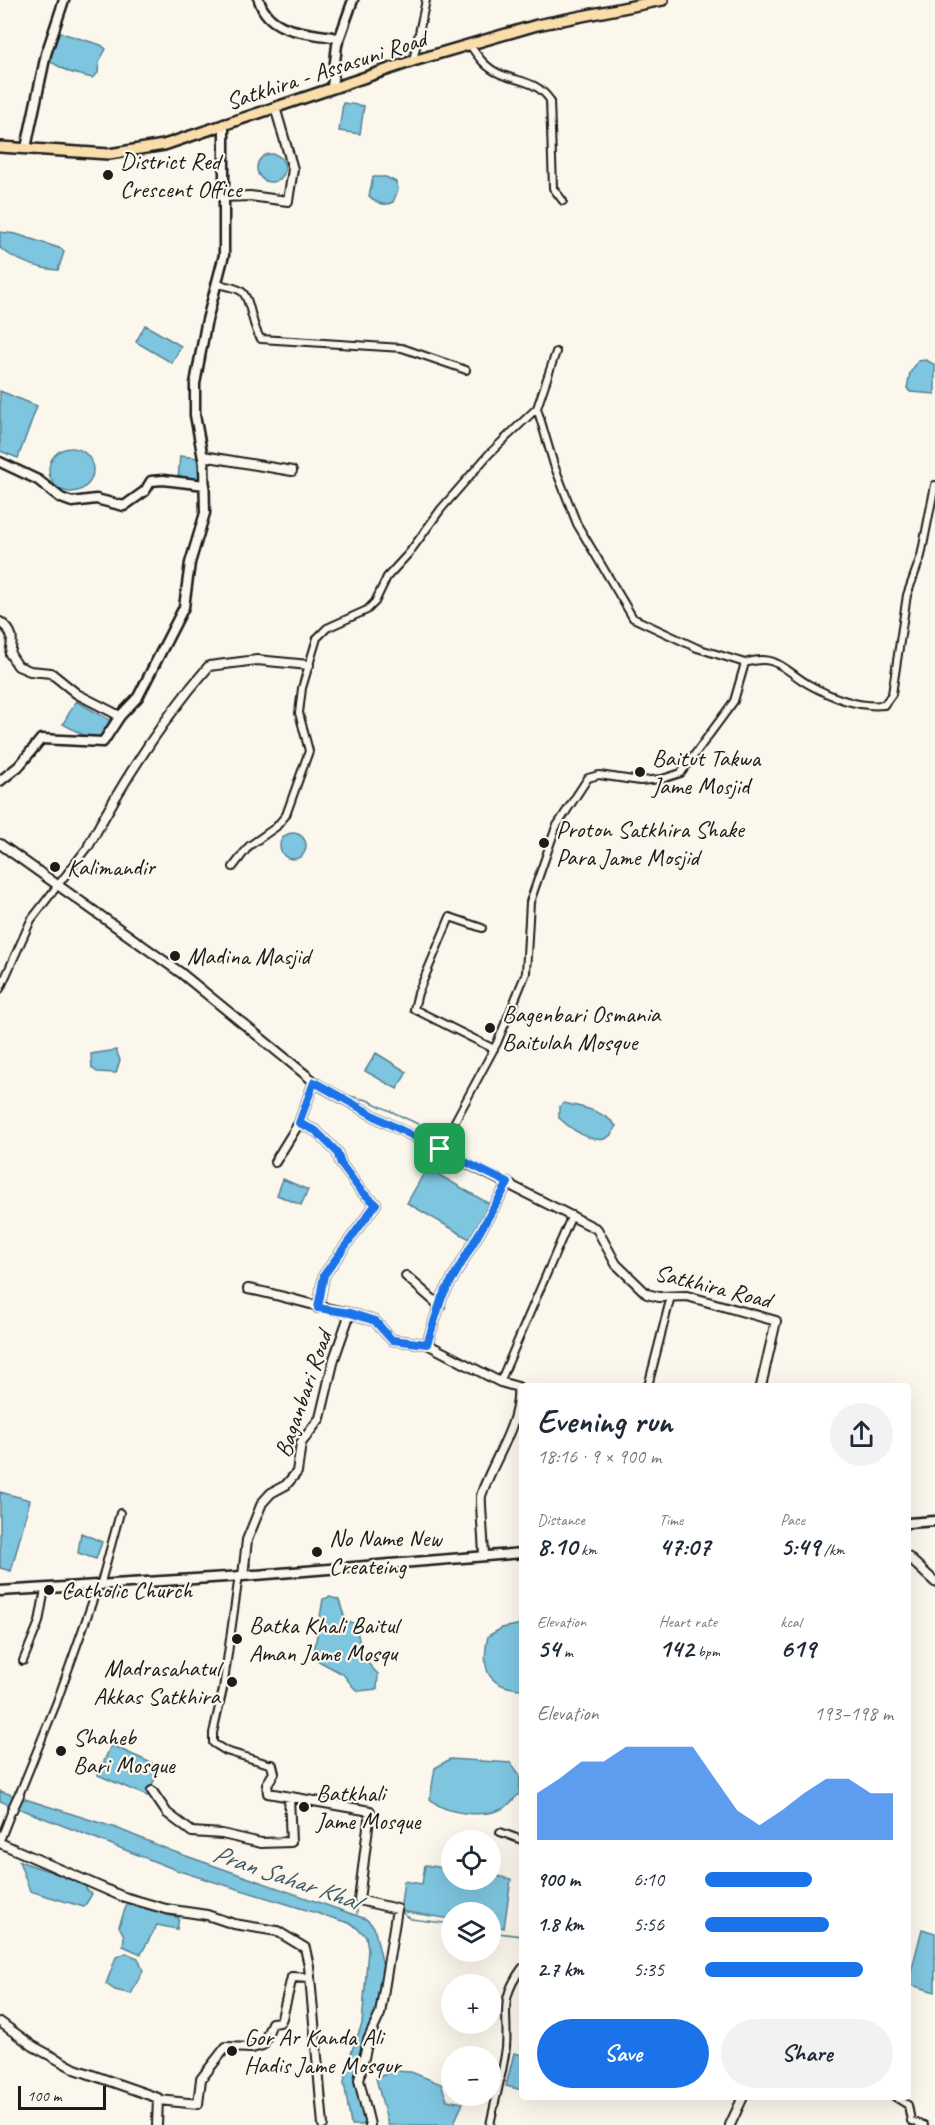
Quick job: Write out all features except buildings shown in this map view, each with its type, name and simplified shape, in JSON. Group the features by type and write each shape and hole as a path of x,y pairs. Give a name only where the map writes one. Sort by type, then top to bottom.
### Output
{"main road":[{"path":"26,148 46,54 64,0"},
{"path":"259,0 263,13 270,22 299,32 338,38"},
{"path":"332,87 338,38 353,0"},
{"name":"Satkhira - Assasuni Road","path":"0,147 109,154 164,145 413,61 537,25 663,0"},
{"path":"0,781 19,766 41,739 103,742 120,716 138,697 184,607 190,563 205,513 203,456 195,415 195,384 206,324 224,255 222,197 224,124"},
{"path":"0,462 48,486 55,496 72,502 96,499 124,506 145,490 152,481 163,480 205,485"},
{"path":"911,1523 935,1521"},
{"path":"0,1591 45,1590 519,1553"}],"street":[{"path":"413,61 426,0"},
{"path":"470,45 481,62 498,73 542,88 550,100 553,188 563,201"},
{"path":"222,197 250,196 288,201 293,169 275,107"},
{"path":"218,284 242,291 247,297 256,332 261,339 402,348 466,370"},
{"path":"233,867 249,846 276,827 286,815 309,751 299,713 302,688 317,638 327,628 367,610 375,602 387,577 409,553 441,509 489,454 537,408 556,352"},
{"path":"537,408 554,465 577,524 633,618 697,648 745,663 757,659 782,664 806,683 840,699 870,707 884,705 892,694 907,595 921,556 935,485"},
{"path":"203,456 292,471"},
{"path":"0,622 8,628 14,639 10,654 18,666 30,671 51,674 77,694 120,716"},
{"path":"0,988 31,920 89,845 142,754 182,697 209,666 257,660 309,665"},
{"path":"440,1149 494,1049 525,973 530,902 556,827 570,804 588,778 599,775 640,781 662,779 681,773 734,701 745,663"},
{"name":"Satkhira Road","path":"0,844 181,973 314,1082 597,1229 616,1264 646,1294 687,1296 776,1321 762,1383"},
{"path":"482,928 450,917 418,993 414,1010 494,1049"},
{"path":"275,1162 299,1123 314,1082"},
{"path":"299,1123 316,1131 337,1152 341,1164 361,1191 376,1204 324,1275 318,1308"},
{"path":"484,1556 484,1525 480,1499 501,1452 519,1397 518,1387 500,1382 427,1344 442,1297 508,1183"},
{"path":"500,1382 572,1215"},
{"path":"406,1276 440,1306"},
{"name":"Baganbari Road","path":"248,1289 293,1297 318,1308 350,1313 375,1321 392,1340 427,1344"},
{"path":"649,1383 672,1296"},
{"name":"Baganbari Road","path":"241,1575 247,1540 262,1503 270,1493 286,1485 297,1472 302,1443 320,1418 334,1359 350,1313"},
{"path":"120,1513 99,1586 56,1704 0,1840 120,1896 284,1934 305,1948 310,1978 323,2125"},
{"path":"911,1560 935,1582"},
{"path":"241,1575 213,1743 226,1751 272,1765 274,1773 267,1784 268,1793 370,1811 359,1900 397,1909 396,1929 386,1970 388,1983 378,2023 368,2040 359,2080 370,2125"},
{"path":"23,1660 39,1622 45,1590"},
{"path":"152,1791 167,1813 192,1832 222,1834 261,1843 291,1842 290,1797"},
{"path":"501,1832 519,1839"},
{"path":"490,2125 506,2047 504,2005 511,1984 519,1972"},
{"path":"0,2022 33,2046 75,2069 151,2094 159,2100 198,2104 201,2079 226,2047 252,2048 263,2045 272,2023 279,2022 282,2018 292,1977 310,1978"},
{"path":"157,2125 159,2100"},
{"path":"730,2125 742,2100"},
{"path":"901,2100 908,2104 911,2121 924,2125"}],"water":[{"path":"58,32 101,45 106,49 99,62 98,73 92,78 69,72 49,61"},
{"path":"343,103 364,106 360,134 339,131"},
{"path":"271,154 281,158 285,168 281,178 271,182 261,178 257,168 261,158"},
{"path":"373,177 386,177 396,182 398,190 393,202 380,204 369,196"},
{"path":"0,232 16,234 62,249 64,252 58,270 35,266 6,252 0,248"},
{"path":"145,325 181,346 172,363 136,342"},
{"path":"926,360 935,365 935,394 910,392 907,388 910,373 918,361"},
{"path":"0,391 37,406 18,458 0,451"},
{"path":"71,448 87,454 93,470 87,486 71,492 55,486 49,470 55,454"},
{"path":"180,456 199,458 200,481 178,480"},
{"path":"76,701 110,720 98,743 63,724"},
{"path":"293,833 302,837 306,846 302,855 293,859 284,855 280,846 284,837"},
{"path":"116,1050 120,1060 116,1073 97,1072 92,1068 91,1054"},
{"path":"376,1053 407,1072 397,1089 365,1071"},
{"path":"564,1103 599,1113 616,1126 605,1139 589,1137 559,1118 559,1107"},
{"path":"427,1168 493,1206 473,1241 407,1203"},
{"path":"283,1179 308,1190 301,1205 277,1195"},
{"path":"0,1492 30,1500 11,1571 0,1568"},
{"path":"81,1533 102,1542 96,1559 78,1553"},
{"path":"330,1597 339,1600 346,1622 355,1623 363,1655 378,1674 377,1689 359,1691 343,1674 313,1658 323,1599"},
{"path":"519,1625 519,1689 501,1685 489,1674 486,1667 488,1636 502,1628"},
{"path":"111,1745 160,1767 147,1796 98,1775"},
{"path":"450,1759 511,1763 519,1774 519,1794 504,1808 494,1812 474,1814 454,1811 430,1799 435,1768"},
{"path":"0,1791 116,1828 172,1851 366,1919 374,1927 384,1970 378,2015 360,2066 368,2125 351,2125 344,2082 348,2061 362,2024 368,1949 366,1936 352,1924 179,1871 0,1801"},
{"path":"19,1861 86,1884 86,1889 92,1894 84,1907 30,1891"},
{"path":"425,1865 441,1867 441,1890 501,1890 501,1877 511,1879 504,1928 501,1927 501,1902 441,1902 441,1917 400,1911 404,1881 422,1884"},
{"path":"127,1904 179,1918 177,1929 157,1925 141,1954 123,1946 124,1936 119,1926"},
{"path":"922,1929 935,1933 935,1992 911,1985 911,1972"},
{"path":"126,1953 138,1958 143,1971 131,1994 115,1990 106,1984 116,1957"},
{"path":"514,2053 519,2054 519,2089 506,2086"},
{"path":"394,2071 411,2072 441,2084 441,2106 462,2106 453,2125 388,2125 376,2078"}],"waterway":[{"path":"631,783 638,785 655,783"},
{"path":"246,855 260,842"},
{"path":"519,1001 527,979"},
{"path":"211,993 309,1072 337,1091"},
{"path":"445,1148 520,1004"},
{"path":"341,1094 367,1100 435,1132"},
{"path":"249,1561 252,1571"},
{"name":"Pran Sahar Khal","path":"357,1914 357,1904 367,1906"},
{"path":"401,1912 411,1919 441,1923"},
{"path":"501,1933 519,1936"}],"place":[{"name":"District Red Crescent Office","path":"108,175"},
{"name":"Baitut Takwa Jame Mosjid","path":"640,772"},
{"name":"Proton Satkhira Shake Para Jame Mosjid","path":"544,843"},
{"name":"Kalimandir","path":"55,867"},
{"name":"Madina Masjid","path":"175,956"},
{"name":"Bagenbari Osmania Baitulah Mosque","path":"490,1028"},
{"name":"No Name New Createing","path":"317,1552"},
{"name":"Catholic Church","path":"49,1590"},
{"name":"Batka Khali Baitul Aman Jame Mosqu","path":"237,1639"},
{"name":"Madrasahatul Akkas Satkhira","path":"232,1682"},
{"name":"Shaheb Bari Mosque","path":"61,1751"},
{"name":"Batkhali Jame Mosque","path":"304,1807"},
{"name":"Gor Ar Kanda Ali Hadis Jame Mosqur","path":"232,2051"}],"route":[{"path":"314,1082 387,1123 440,1149 508,1183 442,1297 427,1344 392,1340 375,1321 350,1313 318,1308 324,1275 376,1204 361,1191 341,1164 337,1152 316,1131 299,1123 314,1082"}]}
